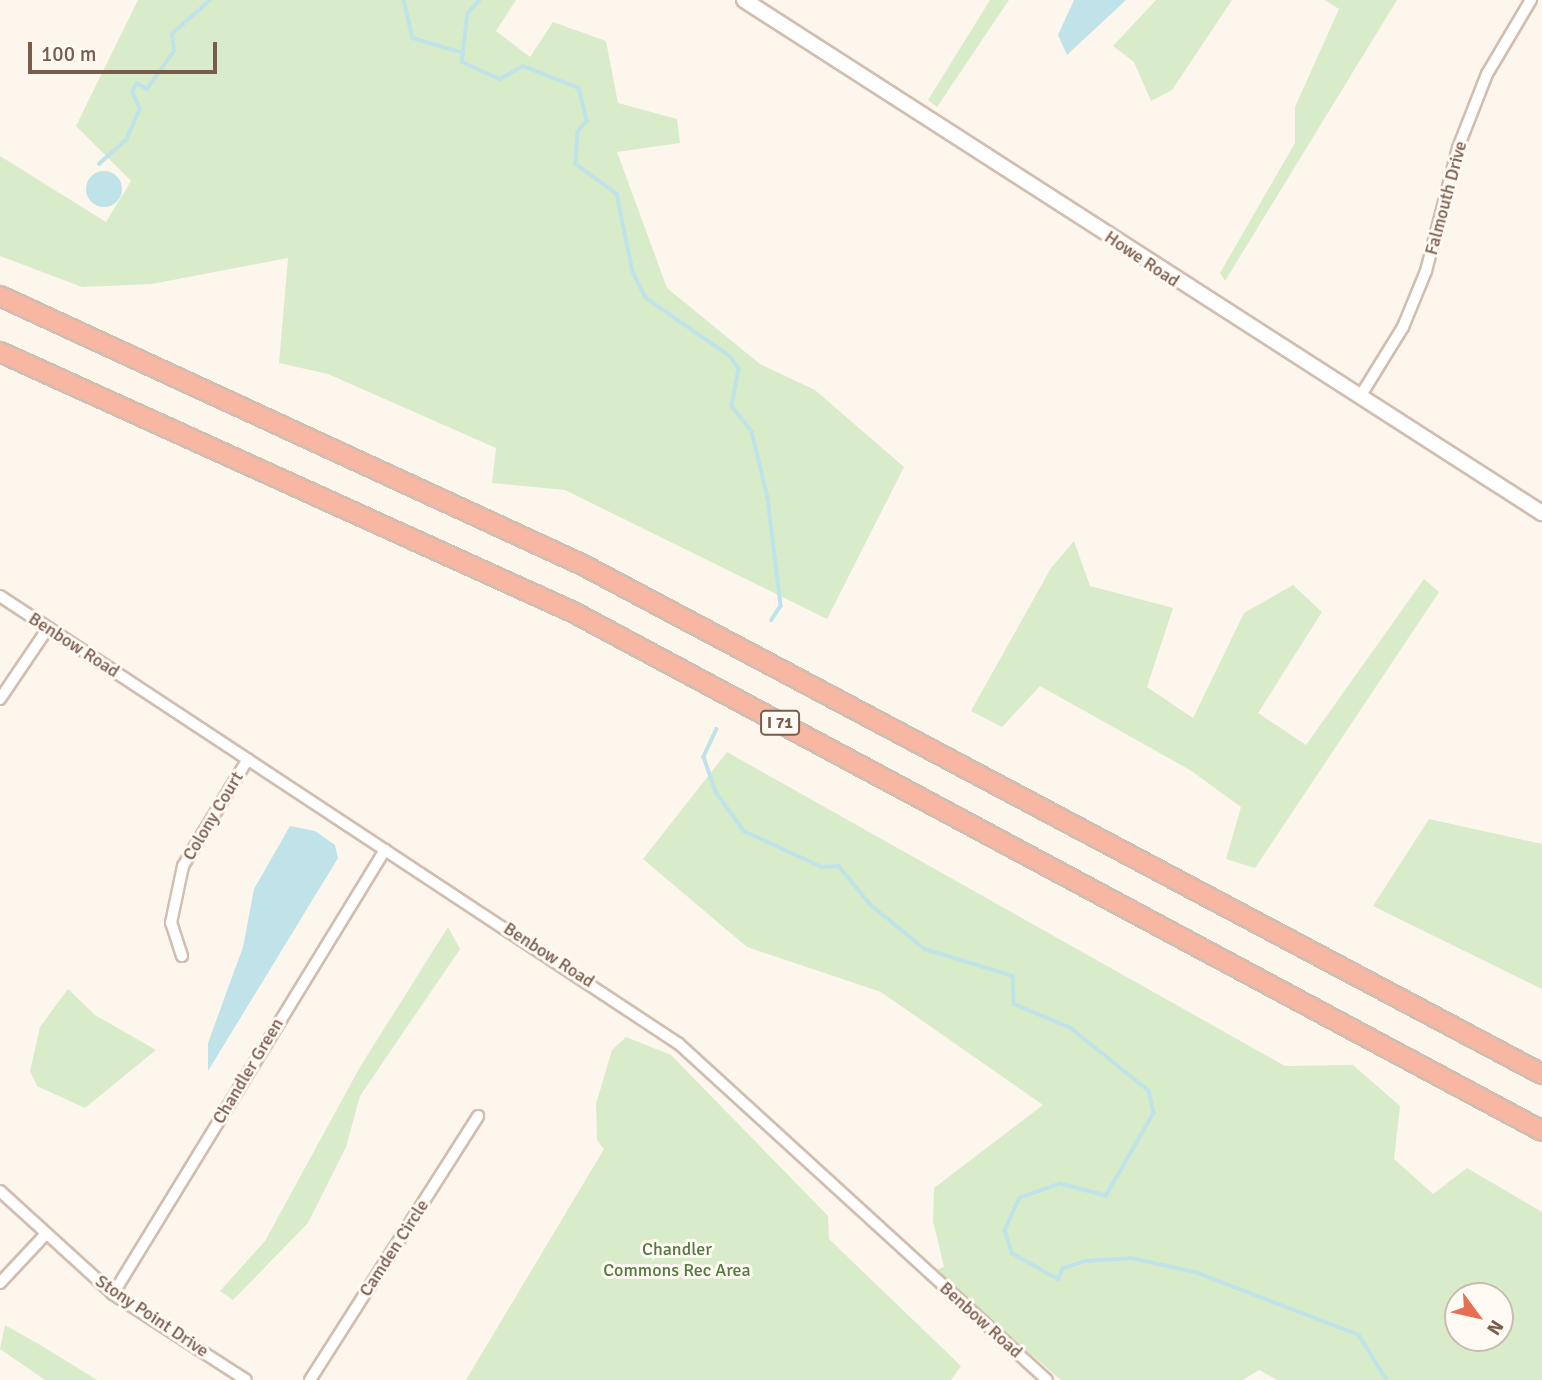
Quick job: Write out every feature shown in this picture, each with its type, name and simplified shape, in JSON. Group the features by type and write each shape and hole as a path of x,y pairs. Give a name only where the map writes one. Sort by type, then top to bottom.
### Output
{"highway":[{"path":"0,296 583,565 1542,1074"},
{"name":"I 71","path":"0,352 573,612 1542,1131"}],"street":[{"name":"Howe Road","path":"744,0 1542,513"},
{"name":"Falmouth Drive","path":"1361,395 1403,327 1426,271 1458,148 1487,74 1531,0"},
{"name":"Benbow Road","path":"0,596 679,1044 1047,1380"},
{"path":"0,699 48,628"},
{"name":"Colony Court","path":"182,956 171,923 183,866 248,759"},
{"name":"Chandler Green","path":"113,1294 385,849"},
{"name":"Camden Circle","path":"310,1380 478,1116"},
{"name":"Stony Point Drive","path":"0,1191 44,1236 113,1294 246,1380"},
{"path":"0,1283 44,1236"}],"green space":[{"path":"138,0 516,0 496,31 530,57 553,22 606,41 618,103 677,119 680,143 617,152 667,288 760,364 815,390 904,467 827,619 565,490 492,483 496,448 328,374 279,363 288,258 152,284 82,287 0,256 0,156 106,222 131,181 76,126"},
{"path":"990,0 1009,0 937,107 928,100"},
{"path":"1156,0 1232,0 1172,90 1151,101 1134,62 1113,46"},
{"path":"1325,0 1397,0 1225,281 1220,273 1295,143 1295,107 1339,9"},
{"path":"1074,541 1090,586 1173,608 1147,687 1193,718 1244,613 1293,585 1322,612 1258,713 1306,745 1424,579 1439,592 1255,868 1226,859 1241,807 1190,770 1040,686 1002,727 971,711 1051,568"},
{"path":"727,752 1285,1066 1353,1065 1400,1106 1394,1159 1433,1194 1467,1168 1542,1212 1542,1380 1277,1380 1259,1370 1243,1380 1061,1380 934,1271 944,1267 933,1221 934,1188 1043,1105 881,992 747,947 643,859"},
{"path":"1429,819 1542,844 1542,989 1373,906"},
{"path":"448,927 460,949 360,1096 346,1147 308,1223 233,1300 220,1291 265,1241 360,1067"},
{"path":"68,989 95,1015 156,1050 85,1108 37,1086 30,1071 40,1027"},
{"name":"Chandler Commons Rec Area","path":"626,1037 671,1055 828,1216 829,1239 961,1366 951,1380 466,1380 604,1149 597,1140 596,1104 612,1050"},
{"path":"5,1325 97,1380 45,1380 0,1349"}],"water":[{"path":"1074,0 1126,0 1067,55 1058,35"},
{"path":"104,171 116,177 122,189 116,201 104,207 92,201 86,189 92,177"},
{"path":"290,826 315,831 335,845 338,858 208,1071 208,1043 243,947 254,889"}],"waterway":[{"path":"99,164 126,140 140,109 132,92 137,83 147,89 174,51 172,34 210,0"},
{"path":"404,0 413,38 464,53"},
{"path":"480,0 468,14 462,62 500,79 523,66 579,88 587,121 578,132 576,164 617,194 633,272 646,298 730,356 739,369 732,406 752,432 768,498 781,606 772,620"},
{"path":"717,729 704,757 716,792 744,831 822,867 839,866 871,905 925,949 1013,976 1014,1004 1071,1028 1149,1091 1154,1113 1106,1196 1060,1184 1020,1198 1005,1230 1012,1253 1058,1279 1063,1268 1086,1261 1131,1258 1195,1272 1359,1335 1387,1380"}]}
